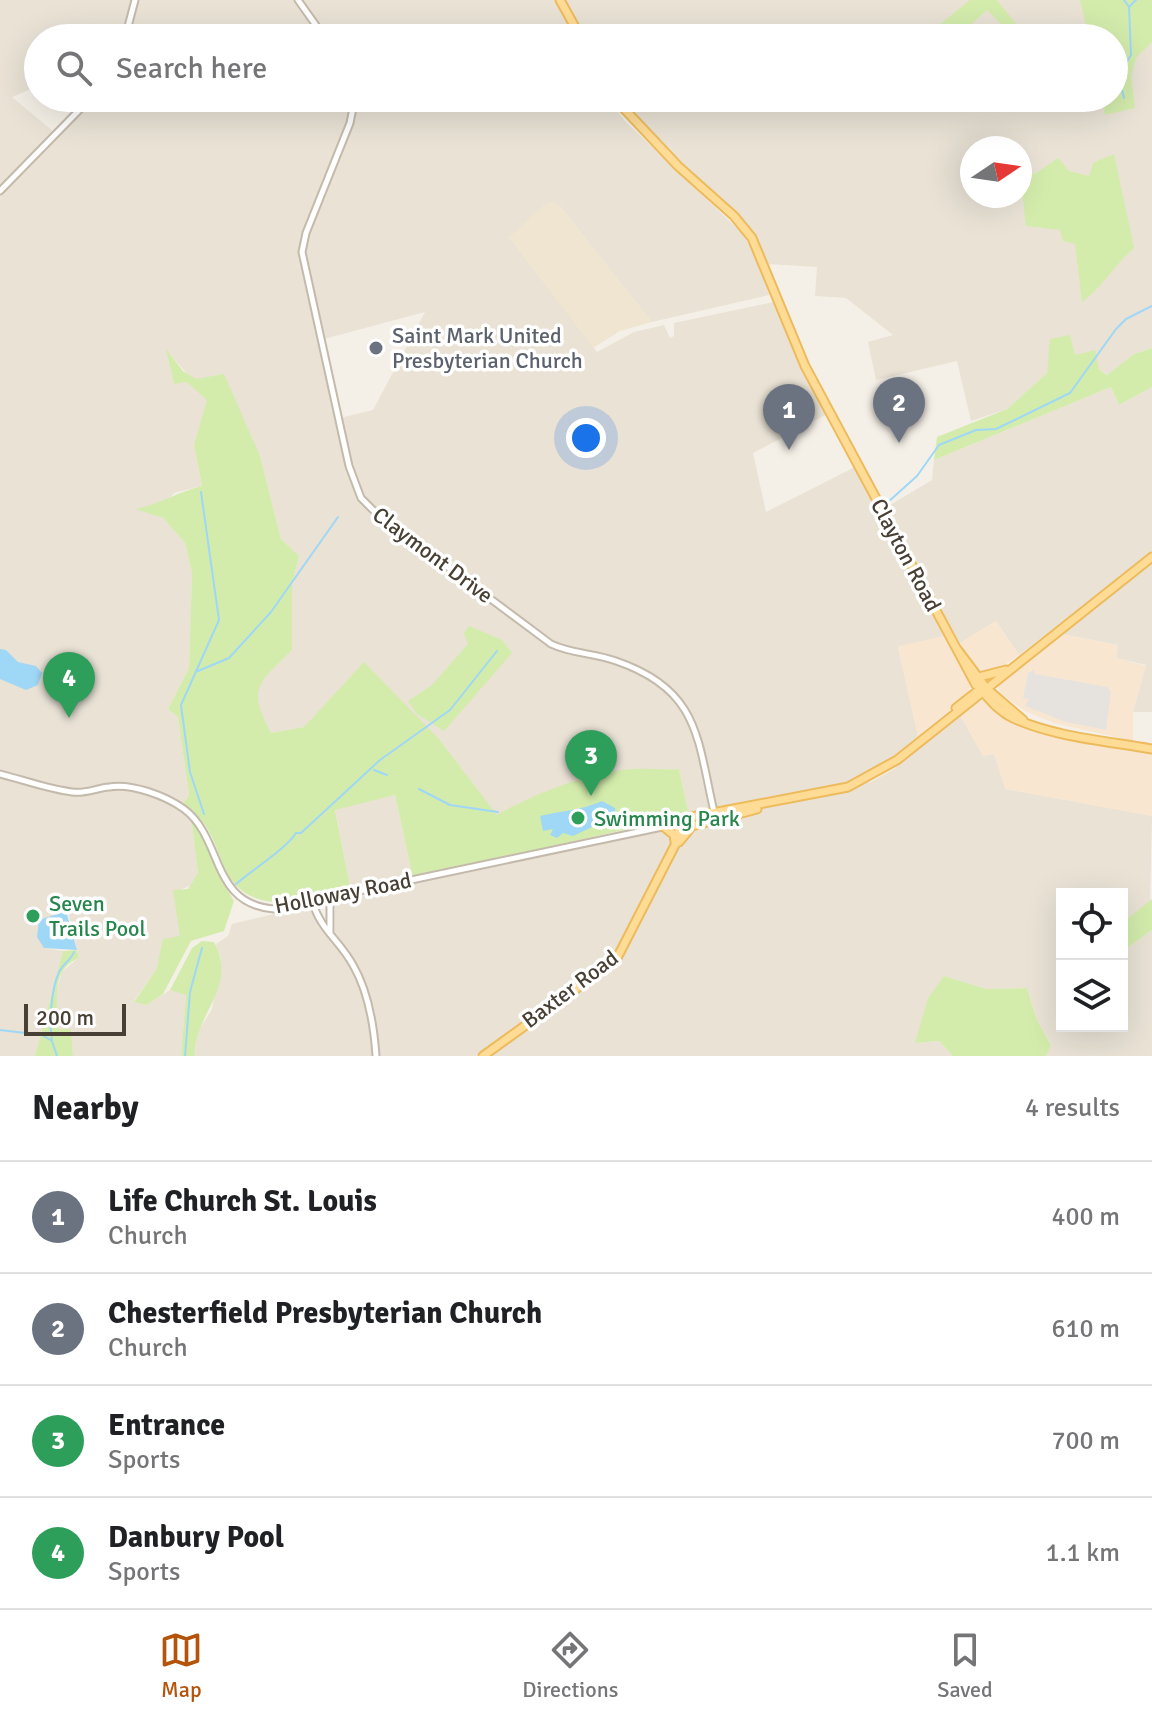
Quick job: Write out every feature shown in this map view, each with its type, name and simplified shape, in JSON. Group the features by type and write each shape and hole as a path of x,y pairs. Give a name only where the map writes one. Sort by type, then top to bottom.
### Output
{"main road":[{"path":"560,0 572,24"},
{"name":"Clayton Road","path":"622,112 724,209 747,237 772,285 805,366 965,669 1003,711 1023,720 1057,732 1152,749"},
{"path":"948,719 970,696 999,680 1152,557"},
{"name":"Clayton Road","path":"957,649 979,677 984,689 1023,720"},
{"path":"681,821 848,787 873,776 1021,661"},
{"path":"965,669 972,687 970,696"},
{"path":"979,677 1006,670"},
{"path":"999,680 997,692 1006,700 1007,707"},
{"path":"664,868 692,826 772,803"},
{"name":"Baxter Road","path":"483,1056 616,960 675,845 681,821"},
{"path":"663,826 674,835 675,845"}],"street":[{"path":"129,24 135,0"},
{"path":"298,0 315,24"},
{"path":"0,191 77,112"},
{"name":"Claymont Drive","path":"352,112 306,233 302,252 349,466 361,498 378,515 551,644 624,664 679,698 694,725 714,814"},
{"name":"Holloway Road","path":"0,774 72,792 118,786 146,792 181,807 200,824 219,872 246,900 274,909 681,821"},
{"name":"Holloway Road","path":"645,828 681,821"},
{"path":"330,899 330,934"},
{"path":"313,903 322,927 361,980 376,1056"}],"shaded area":[{"path":"0,0 132,0 126,24 24,24 24,92 12,97 24,107 24,112 30,112 54,132 0,188"},
{"path":"137,0 556,0 569,24 131,24"},
{"path":"564,0 1152,0 1152,348 1134,354 1108,375 1099,369 1047,373 1007,409 971,421 957,361 876,380 868,342 893,335 846,298 815,296 817,267 767,264 758,245 629,112 1128,112 1128,24 576,24"},
{"path":"80,112 618,112 742,233 757,258 769,295 652,322 560,206 509,237 597,352 634,332 664,325 670,338 674,336 674,323 774,302 827,414 753,453 766,512 855,467 944,636 898,647 918,736 883,764 850,781 689,815 679,769 641,769 595,776 514,806 497,816 439,739 304,727 271,733 259,711 257,694 260,679 292,650 292,584 299,556 281,539 260,456 167,351 174,384 187,381 208,400 194,445 202,486 174,493 166,503 137,509 163,518 185,543 192,573 189,668 168,709 178,717 189,795 183,804 125,783 67,789 0,772 0,195","holes":["425,312 373,410 340,418 324,339"]},
{"path":"552,202 560,206 652,322 620,331 593,348 509,237 545,204"},
{"path":"1111,387 1119,405 1152,387 1152,552 1019,655 996,621 960,643 885,508 932,480 934,460"},
{"path":"1152,563 1152,712 1133,712 1146,665 1116,658 1118,645 1062,634"},
{"path":"996,621 1019,655 990,675 979,674 960,643"},
{"path":"1062,634 1118,645 1117,658 1146,666 1133,712 1133,741 1054,723 1025,711 1000,693 998,683"},
{"path":"944,636 970,685 969,695 918,736 898,646"},
{"path":"1034,670 1035,674 1107,687 1111,692 1106,730 1066,722 1025,706 1029,699 1023,698 1028,673"},
{"path":"984,699 1015,721 1039,732 1152,754 1152,816 1005,789 994,754 983,756 960,715"},
{"path":"960,715 983,756 994,754 1006,789 1152,816 1150,902 1128,918 1128,888 1056,888 1056,1032 1128,1032 1128,948 1152,930 1152,1056 1046,1056 1051,1044 1036,1018 1027,988 987,989 944,976 916,1043 939,1041 953,1056 487,1056 622,957 685,835 702,823 871,782 894,769"},
{"path":"0,777 80,795 127,788 178,807 191,816 198,873 194,884 180,890 180,936 162,952 157,968 134,1001 147,1005 170,990 186,994 181,1056 73,1056 71,1029 59,1029 56,993 62,972 79,957 68,912 44,948 63,951 35,1056 0,1056"},
{"path":"395,795 413,878 351,892 335,809"},
{"path":"658,829 669,832 671,845 616,954 476,1056 195,1056 196,1035 212,1009 221,959 216,944 228,936 232,924 307,906 331,941 335,938 335,900"}],"green space":[{"path":"970,0 997,0 1016,24 1001,24 987,10 972,24 940,24"},
{"path":"1080,0 1152,0 1152,42 1136,58 1131,76 1135,108 1128,110 1128,24 1086,24"},
{"path":"1114,154 1134,248 1082,302 1075,244 1063,241 1060,230 1026,226 1024,208 1032,208 1032,174 1058,158 1069,171 1089,176 1093,163"},
{"path":"1070,335 1075,355 1095,350 1099,369 1107,375 1134,354 1152,348 1152,387 1119,405 1111,387 934,460 937,437 1007,409 1047,373 1050,339"},
{"path":"166,349 183,371 196,379 224,374 260,456 281,539 299,556 292,584 292,650 264,679 258,695 263,718 271,733 304,727 364,662 439,739 497,815 574,781 629,769 679,769 689,815 413,878 395,795 335,810 351,892 296,902 260,900 245,893 232,881 203,823 183,804 189,795 178,717 168,709 189,668 192,573 185,543 163,518 135,509 202,486 194,445 207,400 187,382 174,384"},
{"path":"469,626 502,640 512,653 444,731 417,714 408,701 432,685 468,644 464,633"},
{"path":"191,816 209,844 217,872 234,901 224,931 191,941 163,994 147,1005 134,1002 157,968 163,939 180,936 173,890 188,889 198,873"},
{"path":"1152,899 1152,930 1128,948 1128,918"},
{"path":"202,941 214,942 221,973 196,1041 195,1056 181,1056 186,995 170,990 192,948"},
{"path":"77,950 79,958 63,970 57,988 59,1029 71,1029 73,1056 35,1056 63,951"},
{"path":"944,976 987,989 1027,988 1036,1018 1051,1045 1046,1056 953,1056 939,1041 915,1043 928,998"}],"water":[{"path":"0,649 6,650 18,662 36,666 42,673 38,685 26,690 0,679"},
{"name":"Swimming Park","path":"602,801 615,808 616,816 610,825 592,827 573,836 563,833 557,838 550,835 553,829 543,831 540,816"},
{"path":"66,911 77,950 44,948 37,937 39,920"}],"waterway":[{"path":"1124,0 1129,7 1136,0"},
{"path":"1128,60 1131,55 1129,7"},
{"path":"888,502 917,476 939,445 976,430 996,429 1070,393 1116,329 1126,319 1152,306"},
{"path":"201,492 219,620 181,705 190,772 204,814"},
{"path":"198,671 229,658 271,612 338,517"},
{"path":"236,884 296,833 301,833 380,760 450,710 497,651"},
{"path":"374,770 387,775"},
{"path":"419,789 450,805 498,812"},
{"path":"185,1056 190,992 202,948"},
{"path":"52,1041 54,988 59,972 74,952"},
{"path":"0,1030 42,1035 52,1041 57,1056"}],"place":[{"name":"Saint Mark United Presbyterian Church","path":"376,348"},
{"name":"Chesterfield Presbyterian Church","path":"899,443"},
{"name":"Life Church St. Louis","path":"789,450"},
{"name":"Danbury Pool","path":"69,718"},
{"name":"Entrance","path":"591,796"},
{"name":"Swimming Park","path":"578,818"},
{"name":"Seven Trails Pool","path":"33,916"}]}
